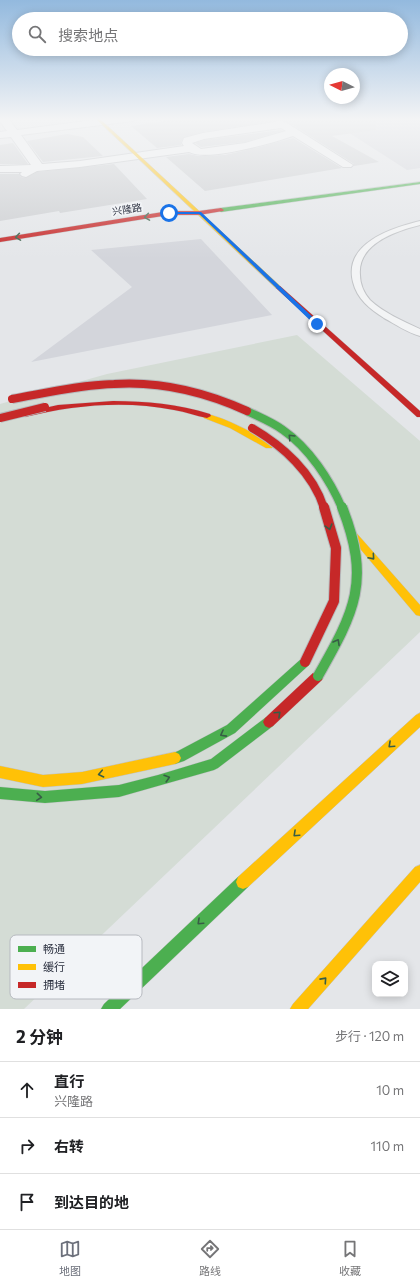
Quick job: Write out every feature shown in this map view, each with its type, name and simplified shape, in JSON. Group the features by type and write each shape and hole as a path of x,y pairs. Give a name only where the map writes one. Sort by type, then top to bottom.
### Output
{"main road":[{"path":"148,165 317,324 420,415"},
{"path":"200,213 420,183"},
{"name":"兴隆路","path":"0,240 169,213 200,213"},
{"name":"兴隆路","path":"7,248 177,220 200,213"},
{"path":"0,793 45,797 119,791 214,764 272,720 318,676 346,626 356,590 356,554 348,522 333,490 316,465 286,432 240,408 203,395 169,386 132,384 97,385 6,401"},
{"path":"0,413 73,394 110,391 162,391 186,396 234,411 260,426 296,452 358,520"},
{"path":"0,418 63,403 159,397 210,410 235,419 271,439 295,461 310,479 322,502 336,548 334,601 305,662 231,729 180,757 82,778 43,781 0,772"},
{"path":"0,425 14,418 57,406 98,404 156,405 195,411 232,426 266,444 291,464 420,612"},
{"path":"142,977 420,719"},
{"path":"298,1009 420,872"},
{"path":"109,1009 119,999"}],"street":[{"path":"10,180 35,168 37,165"},
{"path":"0,169 63,165"}],"lane":[{"path":"420,223 403,226 370,244 358,256 354,272 358,290 367,300 380,311 420,333"}],"shaded area":[{"path":"399,165 420,165 420,168 407,170"},
{"path":"201,239 272,315 31,362 132,287 91,250"},
{"path":"297,335 420,441 420,632 102,935 10,935 10,999 35,999 24,1009 0,1009 0,404 107,374"}],"building":[{"path":"115,165 147,199 0,221 0,174 19,174 21,177 26,178 37,172"},
{"path":"175,165 337,165 342,168 205,191"}],"traffic: fast":[{"path":"221,210 420,183"},
{"path":"247,411 287,433 302,447 316,464 329,483 340,504 349,526 355,548 357,570 354,602 346,624 318,676"},
{"path":"175,758 180,757 231,729 305,662"},
{"path":"0,793 45,797 119,791 158,781 214,764 269,722"},
{"path":"142,978 243,882"},
{"path":"109,1009 120,999"}],"traffic: slow":[{"path":"147,165 278,287"},
{"path":"207,416 233,426 269,446"},
{"path":"349,530 420,612"},
{"path":"243,882 420,719"},
{"path":"0,772 43,781 82,778 175,758"},
{"path":"298,1009 420,872"}],"traffic: jam":[{"path":"0,240 169,213 199,213 221,210"},
{"path":"278,287 420,415"},
{"path":"12,399 96,385 134,383 193,392 230,403 247,411"},
{"path":"25,415 58,407 75,405 133,403 173,407 207,416"},
{"path":"0,418 45,407"},
{"path":"252,428 271,439 295,461 310,479 322,502 336,548 334,601 305,662"},
{"path":"269,722 318,676"}],"route":[{"path":"169,213 200,213 317,324"}]}
